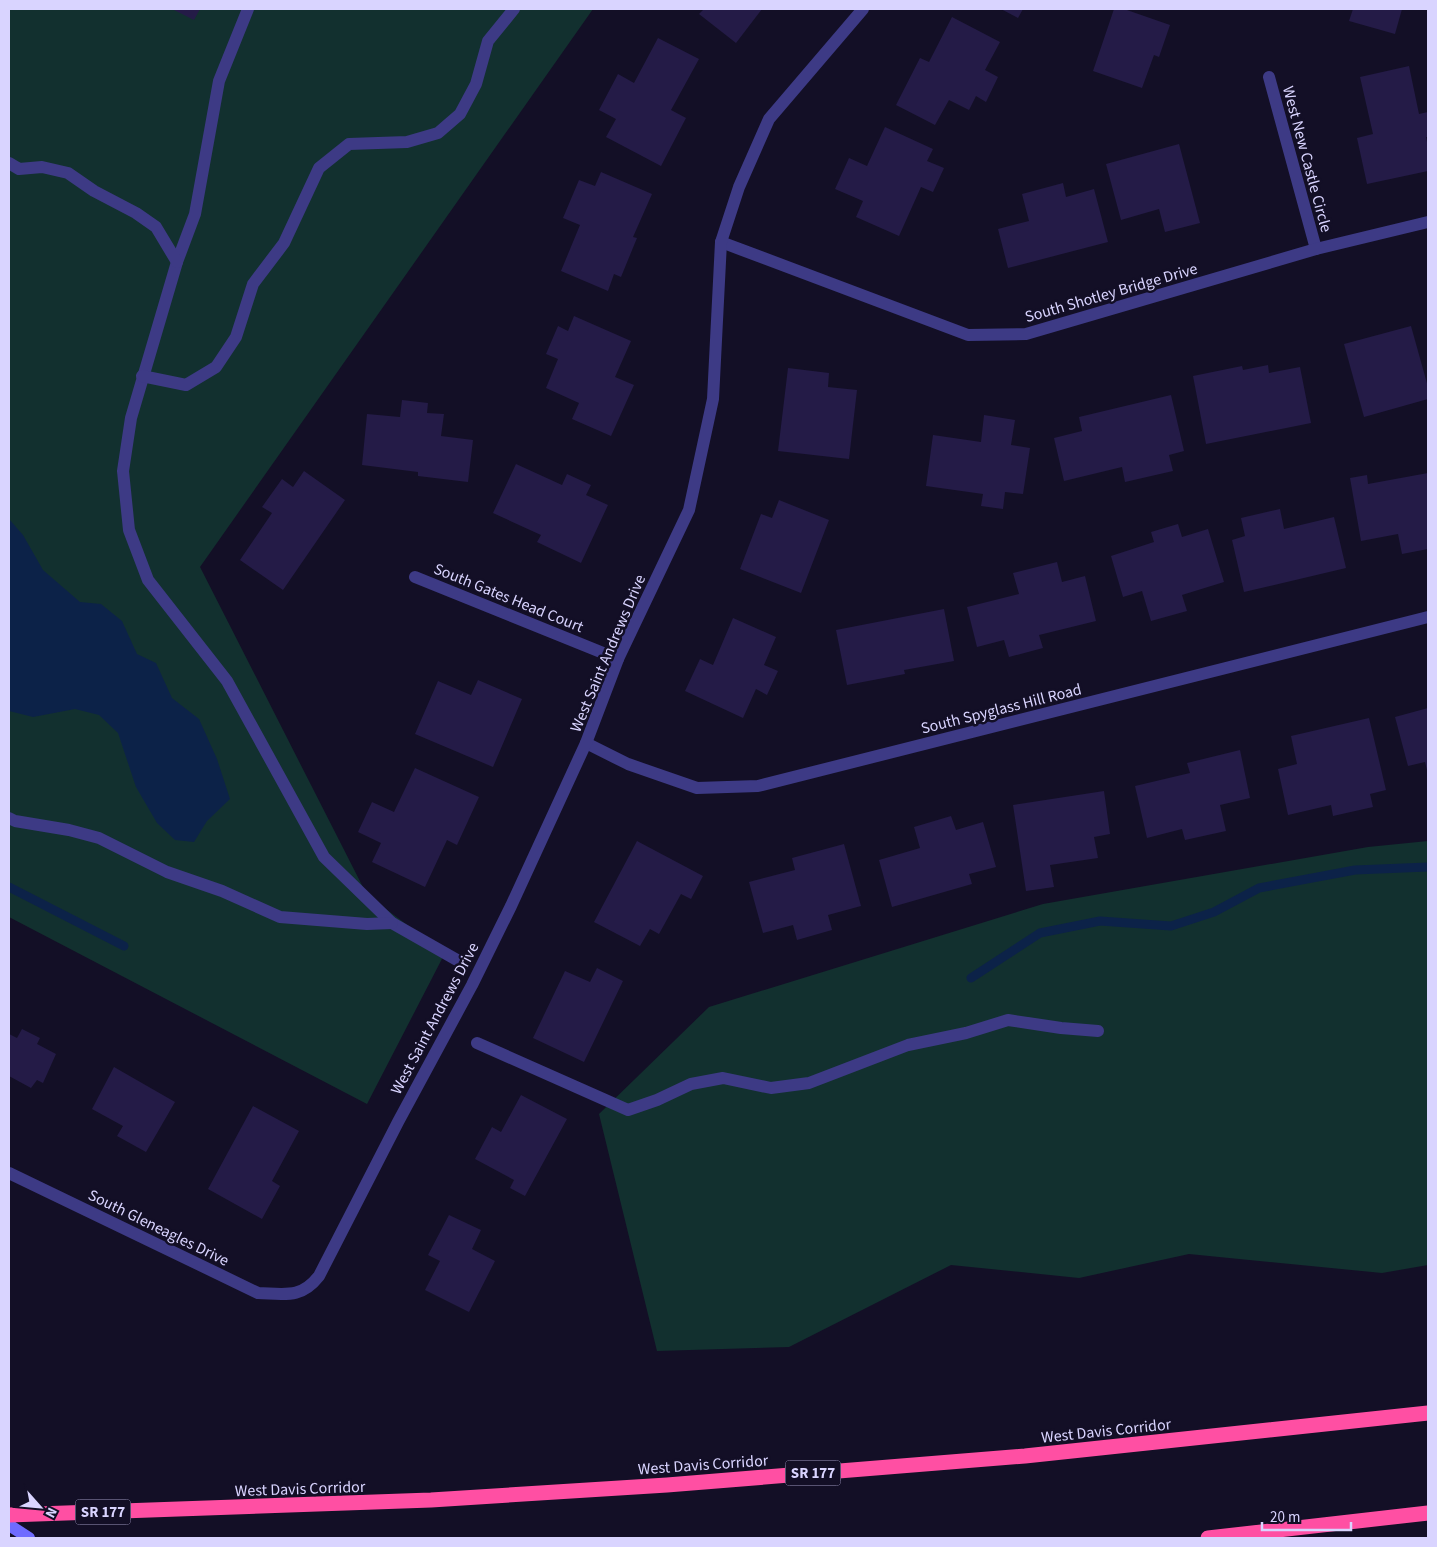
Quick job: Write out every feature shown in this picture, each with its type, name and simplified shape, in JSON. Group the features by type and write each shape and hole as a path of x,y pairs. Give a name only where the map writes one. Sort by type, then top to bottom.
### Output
{"highway":[{"name":"West Davis Corridor","path":"9,1515 431,1500 677,1484 1024,1456 1428,1413"},
{"path":"1208,1538 1428,1514"}],"main road":[{"path":"9,1525 29,1538"}],"street":[{"path":"248,9 218,81 195,214 177,262 131,418 122,471 129,530 148,580 227,681 324,857 392,923 457,960"},
{"path":"142,376 186,385 216,367 236,337 253,284 284,243 319,168 349,144 407,142 438,134 460,114 476,84 488,41 514,9"},
{"name":"West Saint Andrews Drive","path":"300,1292 310,1286 319,1276 398,1122 472,985 511,906 586,743 618,659 689,510 713,399 721,242 738,187 768,119 863,9"},
{"name":"West New Castle Circle","path":"1269,77 1316,249"},
{"path":"9,163 19,169 42,167 68,173 94,191 136,213 156,227 177,262"},
{"name":"South Shotley Bridge Drive","path":"721,242 968,334 1026,334 1316,249 1428,222"},
{"name":"South Gates Head Court","path":"414,576 618,659"},
{"name":"South Spyglass Hill Road","path":"586,743 628,764 697,788 758,786 1428,617"},
{"path":"9,818 15,822 69,830 100,838 167,872 222,891 280,917 367,924 392,923"},
{"path":"477,1043 628,1110 657,1100 691,1084 723,1078 771,1088 809,1083 908,1045 966,1034 1008,1020 1061,1028 1098,1031"},
{"name":"South Gleneagles Drive","path":"9,1172 258,1293 290,1295 300,1292"}],"green space":[{"path":"9,9 593,9 200,567 367,895 445,953 367,1104 9,917"},
{"path":"1428,841 1428,1265 1382,1273 1189,1254 1079,1278 951,1265 789,1347 657,1351 599,1114 709,1007 1043,904 1368,847"}],"water":[{"path":"9,519 23,535 43,570 80,602 101,604 122,621 137,654 156,663 172,698 199,719 217,759 230,799 207,821 194,842 175,840 157,823 136,787 118,733 99,715 75,709 33,717 9,711"}],"building":[{"path":"172,9 200,9 194,20"},
{"path":"704,9 762,9 736,43 699,14"},
{"path":"1001,9 1023,9 1018,18"},
{"path":"1114,9 1124,9 1170,25 1159,57 1154,55 1142,88 1093,71"},
{"path":"1353,9 1402,9 1395,34 1349,21"},
{"path":"952,17 1000,42 985,70 998,77 986,102 976,96 969,110 949,100 935,125 896,105 920,58 929,62"},
{"path":"658,38 699,59 671,110 686,118 661,166 606,137 616,119 599,110 618,74 634,83"},
{"path":"1409,66 1419,114 1428,112 1428,137 1426,137 1428,171 1367,184 1357,138 1373,134 1360,77"},
{"path":"885,127 933,149 927,161 944,168 933,192 921,187 899,236 856,217 863,201 835,189 849,158 867,166"},
{"path":"1179,144 1200,223 1165,232 1159,209 1121,220 1106,164"},
{"path":"601,172 652,194 633,237 637,238 621,277 614,274 608,291 561,271 580,225 563,218 579,180 595,186"},
{"path":"1063,183 1066,197 1094,189 1108,242 1008,268 998,229 1029,221 1022,194"},
{"path":"574,316 631,341 615,377 634,385 611,436 572,419 579,403 546,388 558,359 546,354 558,326 568,331"},
{"path":"1411,326 1428,387 1428,399 1364,417 1344,344"},
{"path":"1268,365 1269,373 1300,367 1311,423 1206,444 1193,376 1242,366 1243,370"},
{"path":"788,368 829,373 828,387 857,390 849,459 778,451"},
{"path":"1171,395 1184,451 1169,455 1173,471 1125,482 1122,467 1064,481 1054,438 1082,431 1079,417"},
{"path":"402,400 428,403 427,413 444,414 441,436 473,440 468,482 418,476 418,472 362,465 367,414 400,417"},
{"path":"984,415 1015,420 1011,445 1030,448 1023,494 1005,492 1003,509 981,506 983,494 926,486 933,435 981,442"},
{"path":"516,464 562,485 567,474 591,485 586,495 608,505 581,563 537,542 541,535 493,513"},
{"path":"304,471 345,500 283,590 240,560 272,513 262,507 282,479 293,487"},
{"path":"1428,473 1428,549 1402,554 1398,534 1361,541 1350,478 1367,475 1368,484"},
{"path":"779,500 829,520 801,593 740,569 761,514 772,518"},
{"path":"1280,509 1284,529 1334,517 1346,568 1244,592 1232,540 1245,536 1241,518"},
{"path":"1178,524 1182,537 1208,529 1224,582 1182,595 1187,611 1151,621 1142,591 1123,597 1111,556 1154,542 1151,532"},
{"path":"1057,562 1062,582 1085,576 1096,621 1039,635 1043,648 1009,657 1004,640 977,647 967,607 1019,594 1013,573"},
{"path":"944,609 954,661 904,670 905,674 847,685 836,630"},
{"path":"733,618 776,637 764,665 778,671 767,695 756,689 743,718 685,691 700,659 713,665"},
{"path":"478,680 522,699 493,767 415,734 438,681 471,695"},
{"path":"1428,708 1428,774 1425,762 1408,766 1395,717"},
{"path":"1369,718 1386,790 1370,794 1373,807 1333,816 1331,805 1288,815 1278,769 1297,764 1291,736"},
{"path":"1240,750 1250,798 1220,805 1226,831 1185,840 1182,829 1147,838 1135,786 1190,773 1187,763"},
{"path":"415,768 479,797 457,845 447,840 425,887 372,862 381,843 358,832 372,802 394,812"},
{"path":"1104,791 1110,834 1094,837 1098,858 1050,865 1054,887 1026,891 1013,805"},
{"path":"951,816 956,830 983,822 996,867 969,874 972,884 892,907 879,860 920,848 914,827"},
{"path":"637,841 703,876 691,899 681,894 659,934 650,929 640,946 594,922"},
{"path":"844,844 861,906 828,915 832,930 797,940 793,925 763,933 749,882 795,870 792,858"},
{"path":"597,968 623,981 584,1062 533,1038 565,971 590,982"},
{"path":"22,1029 40,1038 37,1044 56,1054 43,1083 37,1080 31,1088 9,1076 9,1034 17,1038"},
{"path":"114,1067 175,1102 146,1152 117,1136 123,1126 92,1109"},
{"path":"521,1095 567,1119 525,1196 510,1188 514,1180 475,1159 492,1127 501,1132"},
{"path":"253,1106 299,1131 272,1181 280,1186 262,1219 208,1189"},
{"path":"449,1215 481,1230 472,1249 495,1261 469,1312 425,1290 440,1261 428,1255"}],"waterway":[{"path":"971,978 1040,933 1100,921 1171,926 1214,912 1259,888 1355,870 1428,867"},
{"path":"9,887 124,946"}]}
